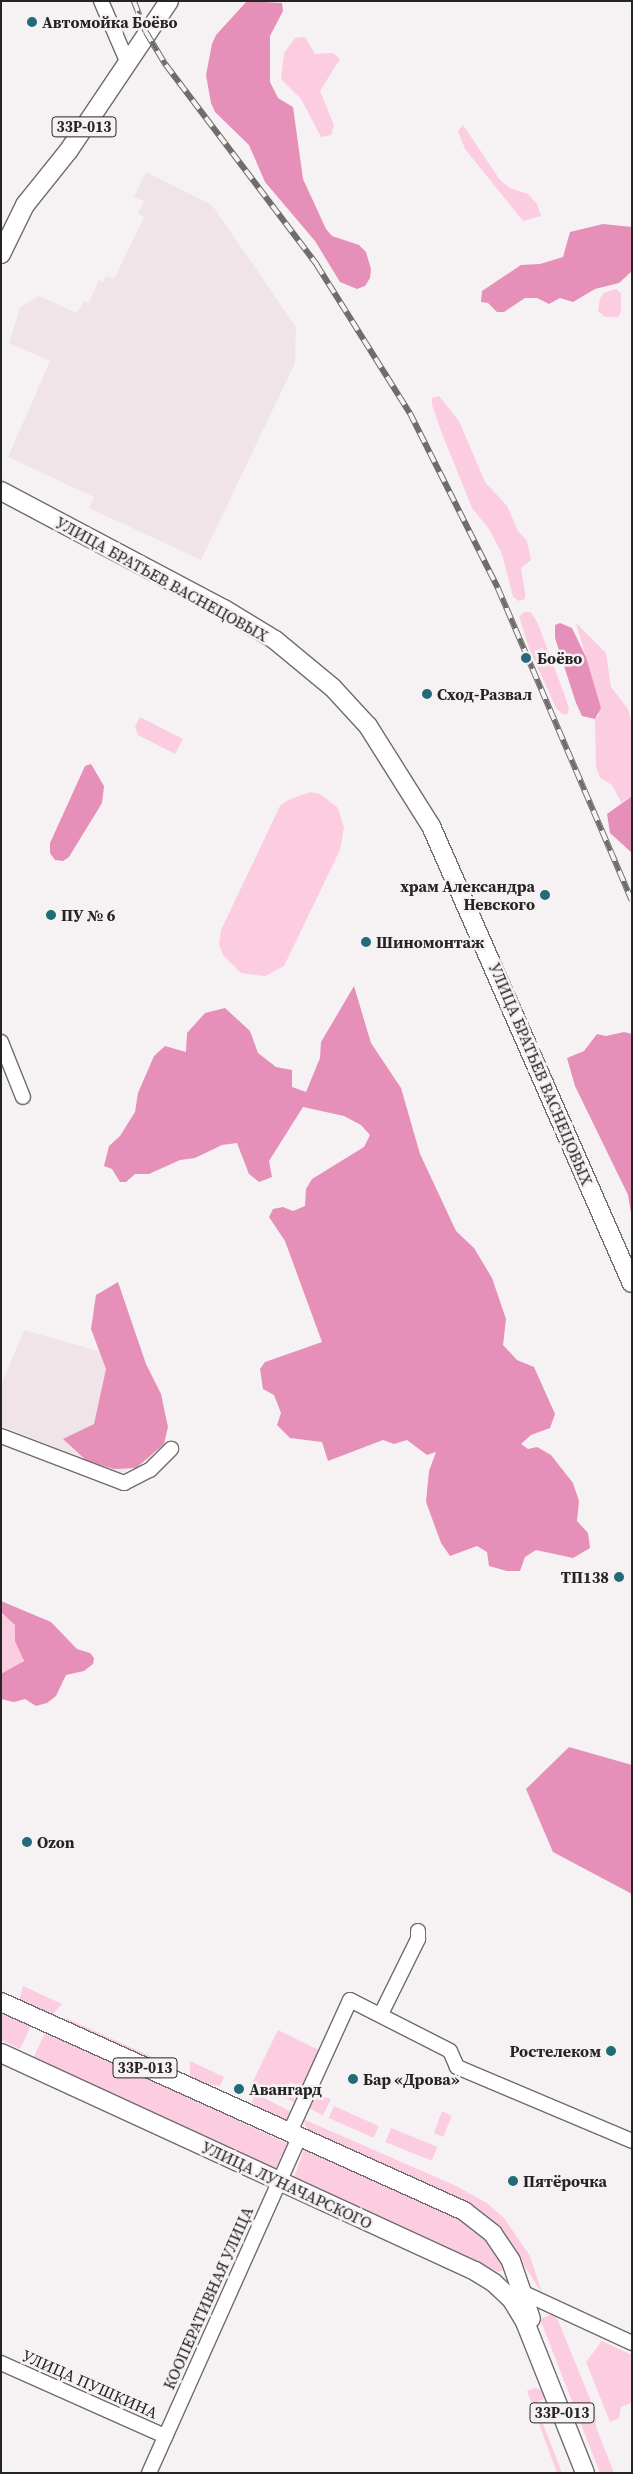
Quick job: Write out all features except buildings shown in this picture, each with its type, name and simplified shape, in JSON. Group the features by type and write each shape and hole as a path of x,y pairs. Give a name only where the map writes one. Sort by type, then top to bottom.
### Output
{"main road":[{"name":"33Р-013","path":"1,254 25,205 69,150 169,1"},
{"name":"УЛИЦА БРАТЬЕВ ВАСНЕЦОВЫХ","path":"1,491 224,609 275,640 333,688 368,726 431,826 632,1284"},
{"name":"УЛИЦА ЛУНАЧАРСКОГО","path":"1,2002 294,2136 464,2211 482,2223 511,2261 524,2293 540,2354"},
{"name":"УЛИЦА ЛУНАЧАРСКОГО","path":"1,2052 494,2282 518,2309 540,2354 585,2473"}],"street":[{"path":"101,1 127,61"},
{"path":"1,1042 23,1097"},
{"path":"1,1436 124,1483 150,1470 170,1449"},
{"path":"418,1931 418,1940 381,2014 450,2051 456,2067 632,2142"},
{"name":"КООПЕРАТИВНАЯ УЛИЦА","path":"149,2473 280,2182 294,2136 350,2000 381,2014"},
{"path":"524,2293 632,2343"},
{"name":"УЛИЦА ПУШКИНА","path":"1,2363 165,2436"}],"shaded area":[{"path":"247,1 282,3 283,11 270,36 270,82 278,98 293,107 303,179 326,229 332,236 359,245 366,252 371,269 370,278 365,286 357,289 340,282 315,241 265,182 249,145 215,112 211,103 206,75 212,44 216,35"},
{"path":"305,37 315,54 333,53 340,59 320,91 334,125 331,135 321,137 301,99 281,79 284,53 295,38"},
{"path":"463,125 500,180 510,188 528,194 537,204 541,216 523,221 465,149 458,131"},
{"path":"146,172 212,205 296,327 295,363 201,560 89,508 94,497 8,457 50,361 9,343 20,307 39,296 77,313 84,301 89,302 99,280 103,282 106,275 114,279 144,217 138,214 144,201 134,197"},
{"path":"603,224 632,227 632,271 619,283 595,289 573,302 560,298 549,304 537,298 525,298 504,312 497,312 488,303 481,302 482,291 521,265 540,264 563,257 570,232"},
{"path":"616,289 621,293 621,312 618,317 605,317 598,311 600,298 604,293"},
{"path":"439,396 459,421 485,482 507,506 518,531 527,541 531,560 521,568 525,599 519,601 513,597 502,554 489,529 472,508 432,405 432,398"},
{"path":"525,612 531,612 538,624 565,696 569,709 567,715 561,713 556,708 529,648 519,616"},
{"path":"560,623 572,628 586,657 601,708 595,719 582,716 576,703 555,638 555,625"},
{"path":"576,623 606,653 611,687 628,709 632,724 632,796 621,802 612,785 600,778 596,767 595,719 599,715 599,702"},
{"path":"140,717 183,739 175,754 138,735 135,727"},
{"path":"91,764 104,786 102,803 69,857 63,861 55,860 50,853 50,843 85,766"},
{"path":"310,792 320,794 338,808 344,828 340,850 284,966 265,976 241,973 223,955 219,944 221,930 280,806 288,800"},
{"path":"632,796 632,853 610,833 607,814"},
{"path":"354,986 371,1043 401,1088 420,1154 456,1231 474,1248 492,1278 506,1319 503,1345 517,1360 534,1367 555,1414 550,1428 531,1435 521,1444 528,1449 537,1447 551,1455 573,1483 579,1501 577,1521 588,1533 590,1548 573,1558 536,1550 525,1557 520,1571 507,1571 489,1566 487,1552 477,1546 450,1556 441,1543 426,1502 429,1471 436,1452 427,1455 407,1440 394,1444 383,1440 328,1461 322,1442 290,1438 277,1425 281,1413 274,1395 263,1389 260,1369 265,1362 322,1342 285,1241 269,1217 273,1209 283,1207 293,1211 305,1206 306,1189 312,1179 364,1147 370,1135 361,1125 344,1116 303,1107 269,1161 272,1177 259,1182 249,1174 237,1143 222,1145 195,1158 180,1160 149,1174 135,1174 126,1182 120,1182 112,1169 104,1166 109,1146 120,1136 135,1112 138,1093 154,1056 165,1046 186,1052 187,1033 205,1013 225,1008 250,1031 258,1053 276,1067 292,1070 292,1087 306,1092 320,1058 321,1042"},
{"path":"624,1032 632,1034 632,1219 628,1195 575,1086 567,1058 584,1051 597,1034 606,1036"},
{"path":"118,1282 146,1364 161,1394 168,1427 164,1444 136,1468 114,1469 87,1461 63,1439 94,1424 106,1369 91,1329 96,1295"},
{"path":"24,1330 141,1363 158,1426 152,1458 120,1473 1,1426 1,1385"},
{"path":"1,1601 51,1622 77,1649 90,1653 94,1658 93,1664 84,1671 66,1675 56,1696 47,1703 36,1706 25,1699 14,1702 1,1699 1,1674 24,1661 15,1641 15,1625 1,1612"},
{"path":"1,1612 15,1625 15,1641 24,1656 21,1664 2,1674"},
{"path":"569,1747 632,1765 632,1894 553,1852 526,1789"},
{"path":"23,1986 62,2004 50,2017 19,2001"},
{"path":"1,2012 31,2026 20,2049 1,2040"},
{"path":"68,2019 174,2067 178,2075 58,2021"},
{"path":"278,2030 319,2050 294,2102 253,2082"},
{"path":"46,2031 287,2143 275,2170 34,2057"},
{"path":"190,2061 224,2077 220,2086 190,2081"},
{"path":"315,2091 331,2099 323,2115 307,2107"},
{"path":"255,2093 293,2113 289,2123 263,2114 252,2102"},
{"path":"334,2106 379,2126 373,2138 329,2118"},
{"path":"442,2111 452,2116 443,2137 434,2133"},
{"path":"303,2119 454,2185 487,2203 504,2218 530,2256 542,2293 508,2241 308,2133"},
{"path":"391,2128 437,2147 432,2161 385,2142"},
{"path":"304,2150 468,2223 483,2236 502,2261 503,2270 498,2272 294,2177"},
{"path":"555,2313 595,2411 596,2427 614,2473 600,2473 540,2319"},
{"path":"602,2341 632,2355 632,2403 621,2407 619,2418 610,2422 586,2362"},
{"path":"535,2388 540,2389 546,2398 535,2403 562,2473 557,2473 527,2391"}],"railway":[{"path":"134,1 146,32 166,65 317,265 410,413 498,588 632,900"}],"place":[{"name":"Автомойка Боёво","path":"32,22"},
{"name":"Боёво","path":"526,658"},
{"name":"Сход-Развал","path":"427,694"},
{"name":"храм Александра Невского","path":"545,895"},
{"name":"ПУ № 6","path":"51,915"},
{"name":"Шиномонтаж","path":"366,942"},
{"name":"ТП138","path":"619,1577"},
{"name":"Ozon","path":"27,1842"},
{"name":"Ростелеком","path":"611,2051"},
{"name":"Бар «Дрова»","path":"353,2079"},
{"name":"Авангард","path":"239,2089"},
{"name":"Пятёрочка","path":"513,2181"}]}
